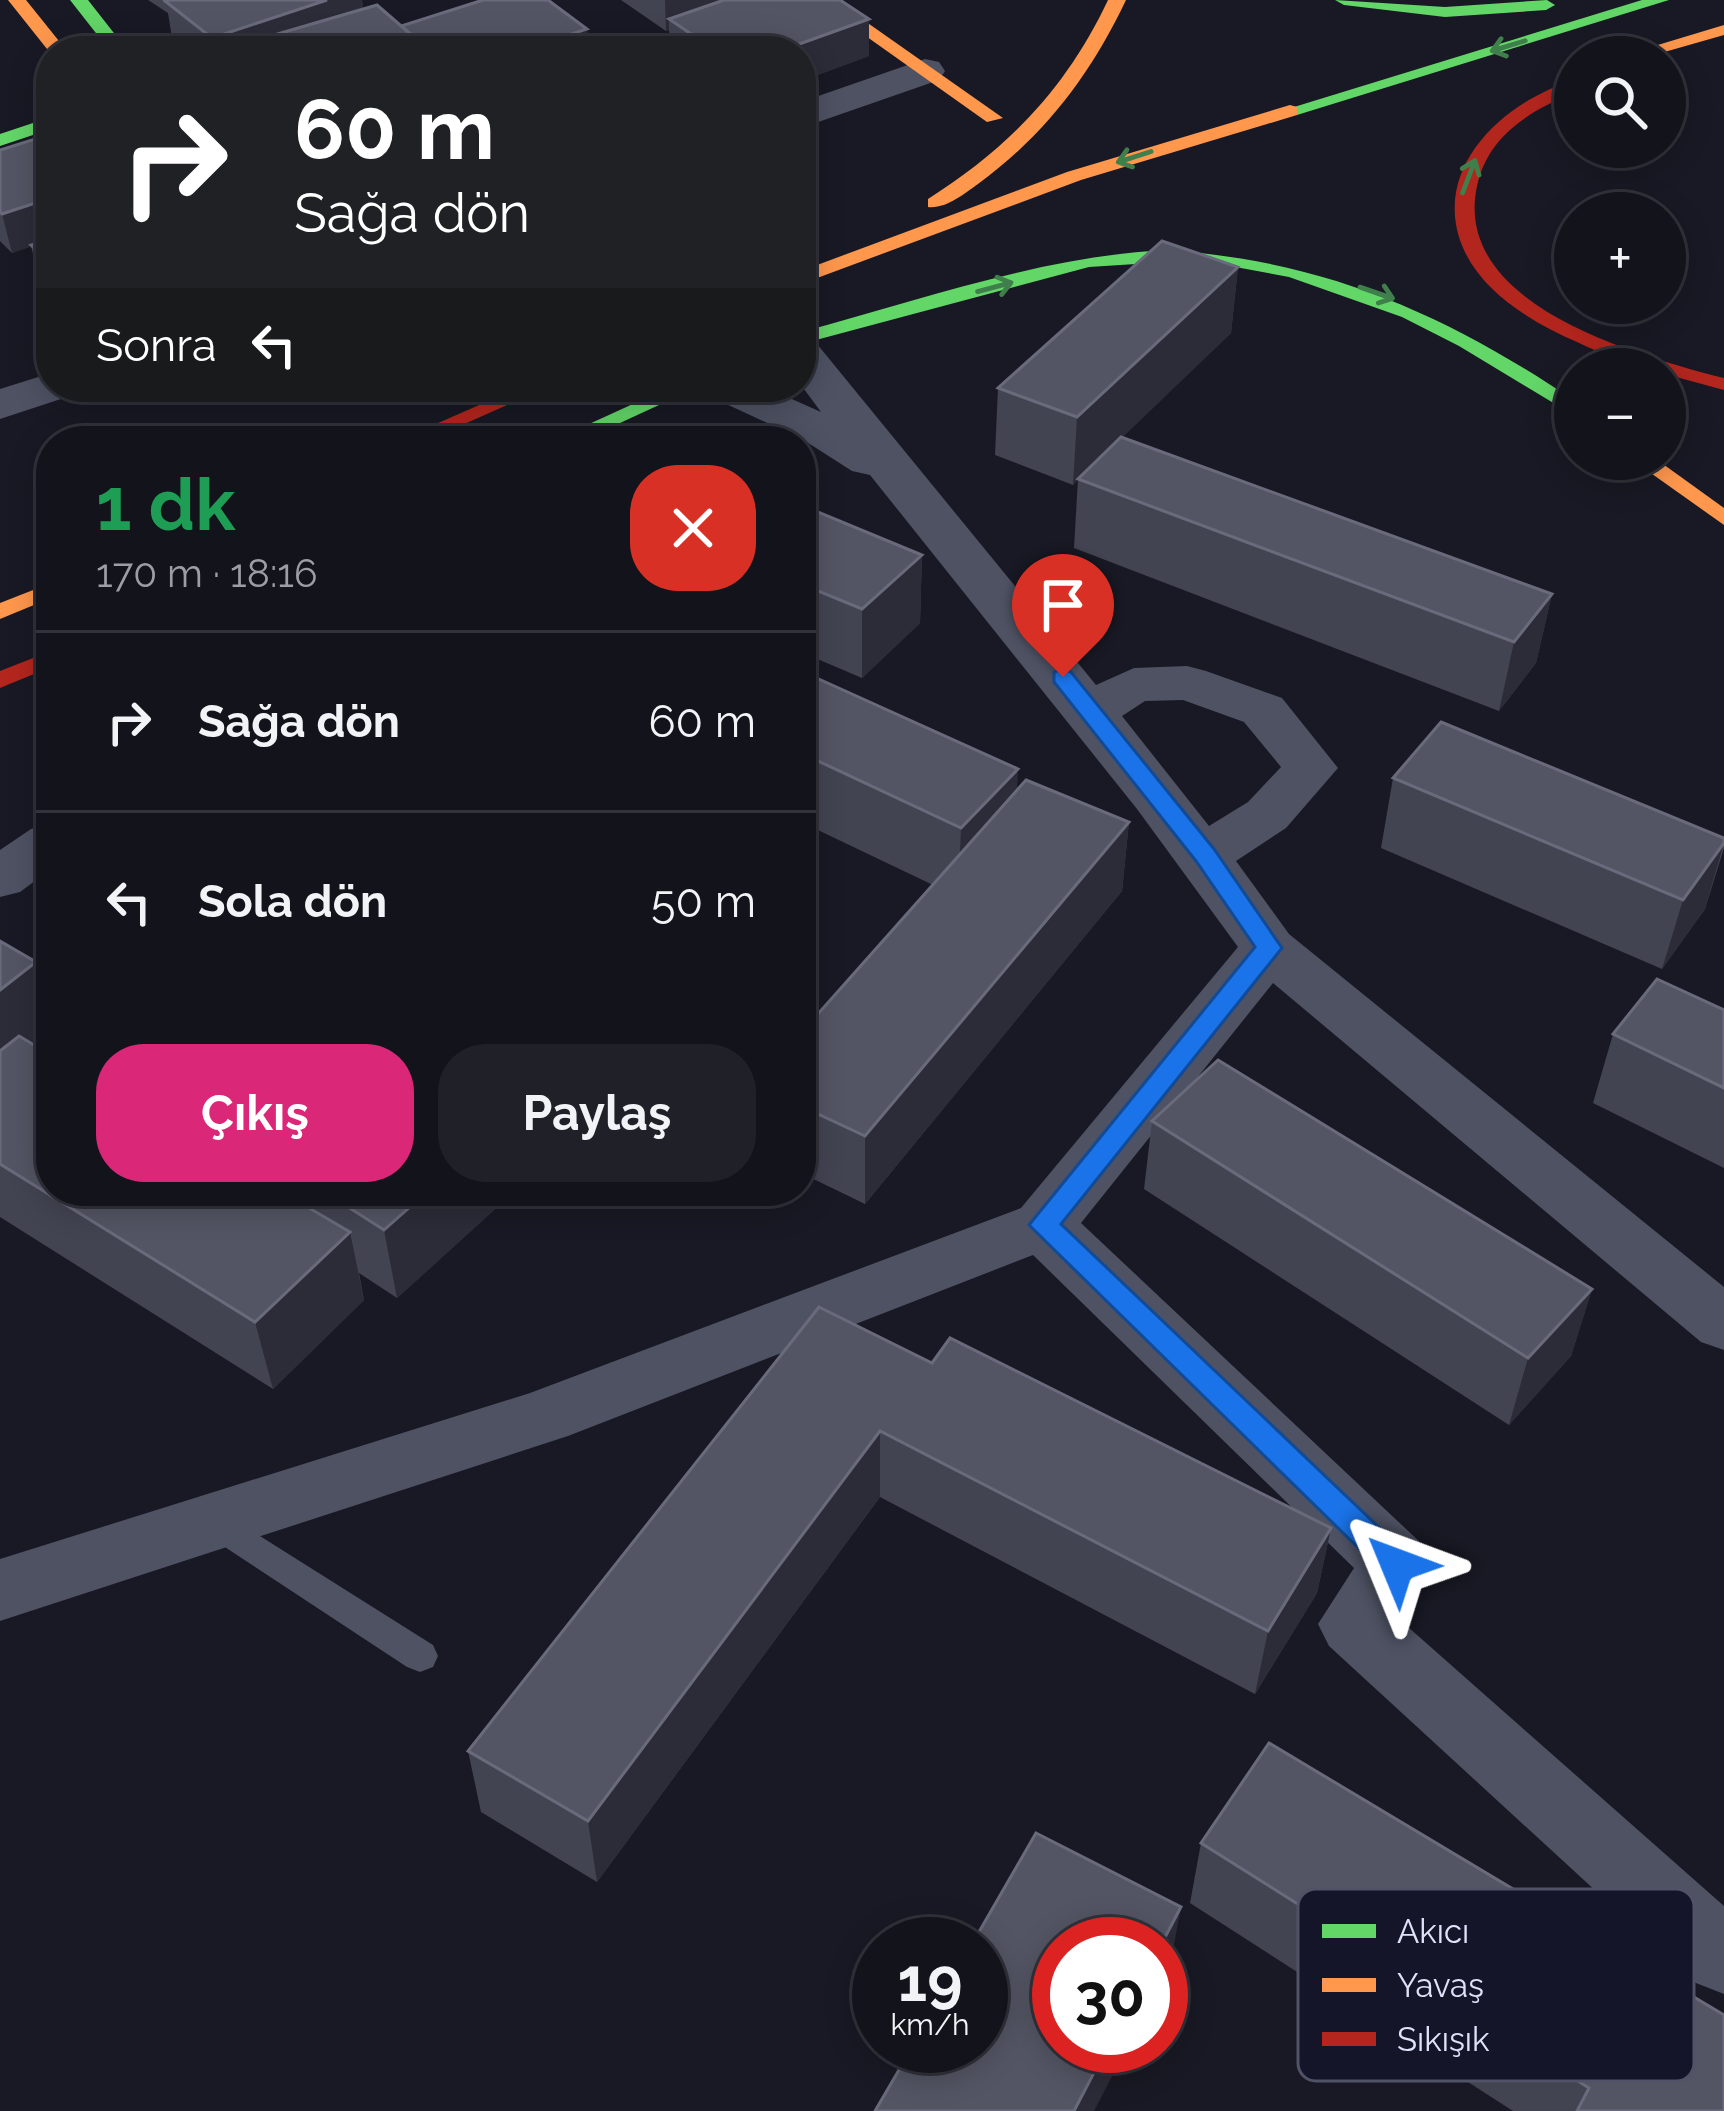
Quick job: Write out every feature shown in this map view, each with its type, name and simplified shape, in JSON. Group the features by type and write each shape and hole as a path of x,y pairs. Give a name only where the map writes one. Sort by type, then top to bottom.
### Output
{"main road":[{"path":"17,0 46,36"},
{"path":"79,0 107,36"},
{"path":"824,0 994,118"},
{"path":"816,267 964,188 1045,117 1106,31 1117,0"},
{"path":"1345,0 1393,10 1470,15 1579,0"},
{"path":"816,270 1074,176 1660,0"},
{"path":"1686,41 1722,31"},
{"path":"1686,44 1722,31"},
{"path":"1508,90 1554,78"},
{"path":"1554,94 1495,134 1476,158 1462,190 1462,218 1475,251 1497,282 1523,306 1557,325 1617,352 1724,384"},
{"path":"0,140 36,128"},
{"path":"17,164 36,157"},
{"path":"816,334 1099,259 1213,256 1311,271 1395,299 1518,367 1554,394"},
{"path":"816,332 991,258"},
{"path":"444,426 502,402"},
{"path":"597,426 653,402"},
{"path":"1671,480 1724,518"},
{"path":"0,611 36,596"},
{"path":"0,680 36,664"}],"street":[{"path":"816,111 925,71"},
{"path":"816,374 889,474 1092,711 1205,855 1269,948 1724,1324"},
{"path":"0,405 36,392"},
{"path":"751,402 811,426"},
{"path":"816,428 889,474"},
{"path":"816,461 889,474"},
{"path":"1092,711 1134,685 1187,683 1263,710 1311,768 1268,815 1205,855"},
{"path":"0,878 36,853"},
{"path":"0,1590 544,1416 1043,1225 1269,948"},
{"path":"1043,1225 1397,1565 1354,1624 1648,1889"},
{"path":"1694,1930 1724,1957"}],"lane":[{"path":"214,1522 420,1656"}],"building":[{"path":"167,0 327,0 209,36"},
{"path":"483,0 548,0 587,29 565,36 413,36 401,26"},
{"path":"724,0 840,0 869,19 816,38 694,36 669,19"},
{"path":"377,5 413,36 275,36"},
{"path":"36,139 36,203 2,214 0,212 0,150"},
{"path":"1162,241 1238,267 1077,417 998,388"},
{"path":"1121,437 1552,594 1514,642 1078,479"},
{"path":"816,511 922,555 862,609 816,590"},
{"path":"816,678 1018,769 961,828 816,760"},
{"path":"1441,722 1724,838 1724,843 1683,900 1393,778"},
{"path":"1026,780 1129,822 865,1136 816,1113 816,1016"},
{"path":"0,941 36,962 0,990"},
{"path":"1657,979 1724,1010 1724,1088 1613,1034"},
{"path":"19,1036 36,1046 36,1186 0,1164 0,1051"},
{"path":"1218,1060 1592,1289 1528,1358 1152,1121"},
{"path":"68,1206 306,1206 350,1232 255,1322"},
{"path":"346,1206 411,1206 384,1230"},
{"path":"819,1307 932,1363 950,1338 1331,1528 1268,1631 880,1431 588,1821 468,1751"},
{"path":"1269,1743 1513,1889 1298,1889 1298,1904 1201,1843"},
{"path":"1036,1833 1181,1907 1176,1917 1032,1917 1032,2073 1094,2073 1074,2111 875,2111 897,2073 1008,2073 1008,1917 988,1917"},
{"path":"1694,1997 1724,2015 1724,2111 1577,2111 1589,2088 1578,2081 1694,2081"}],"traffic: fast":[{"path":"79,0 107,36"},
{"path":"1344,0 1445,12 1546,5"},
{"path":"1290,111 1660,0"},
{"path":"0,140 36,128"},
{"path":"816,334 1089,261 1167,256 1230,260 1352,289 1410,313 1466,341 1554,396"},
{"path":"598,426 653,402"}],"traffic: slow":[{"path":"17,0 46,36"},
{"path":"824,0 994,118"},
{"path":"935,203 993,164 1043,117 1085,63 1117,0"},
{"path":"1686,41 1724,30"},
{"path":"816,272 1074,176 1290,111"},
{"path":"1671,480 1724,518"},
{"path":"0,612 36,596"}],"traffic: jam":[{"path":"1554,95 1509,121 1474,163 1463,217 1475,253 1498,283 1568,331 1650,363 1724,384"},
{"path":"444,426 502,402"},
{"path":"0,680 36,664"}],"route":[{"path":"1063,677 1205,855 1269,948 1043,1225 1397,1565"}]}
